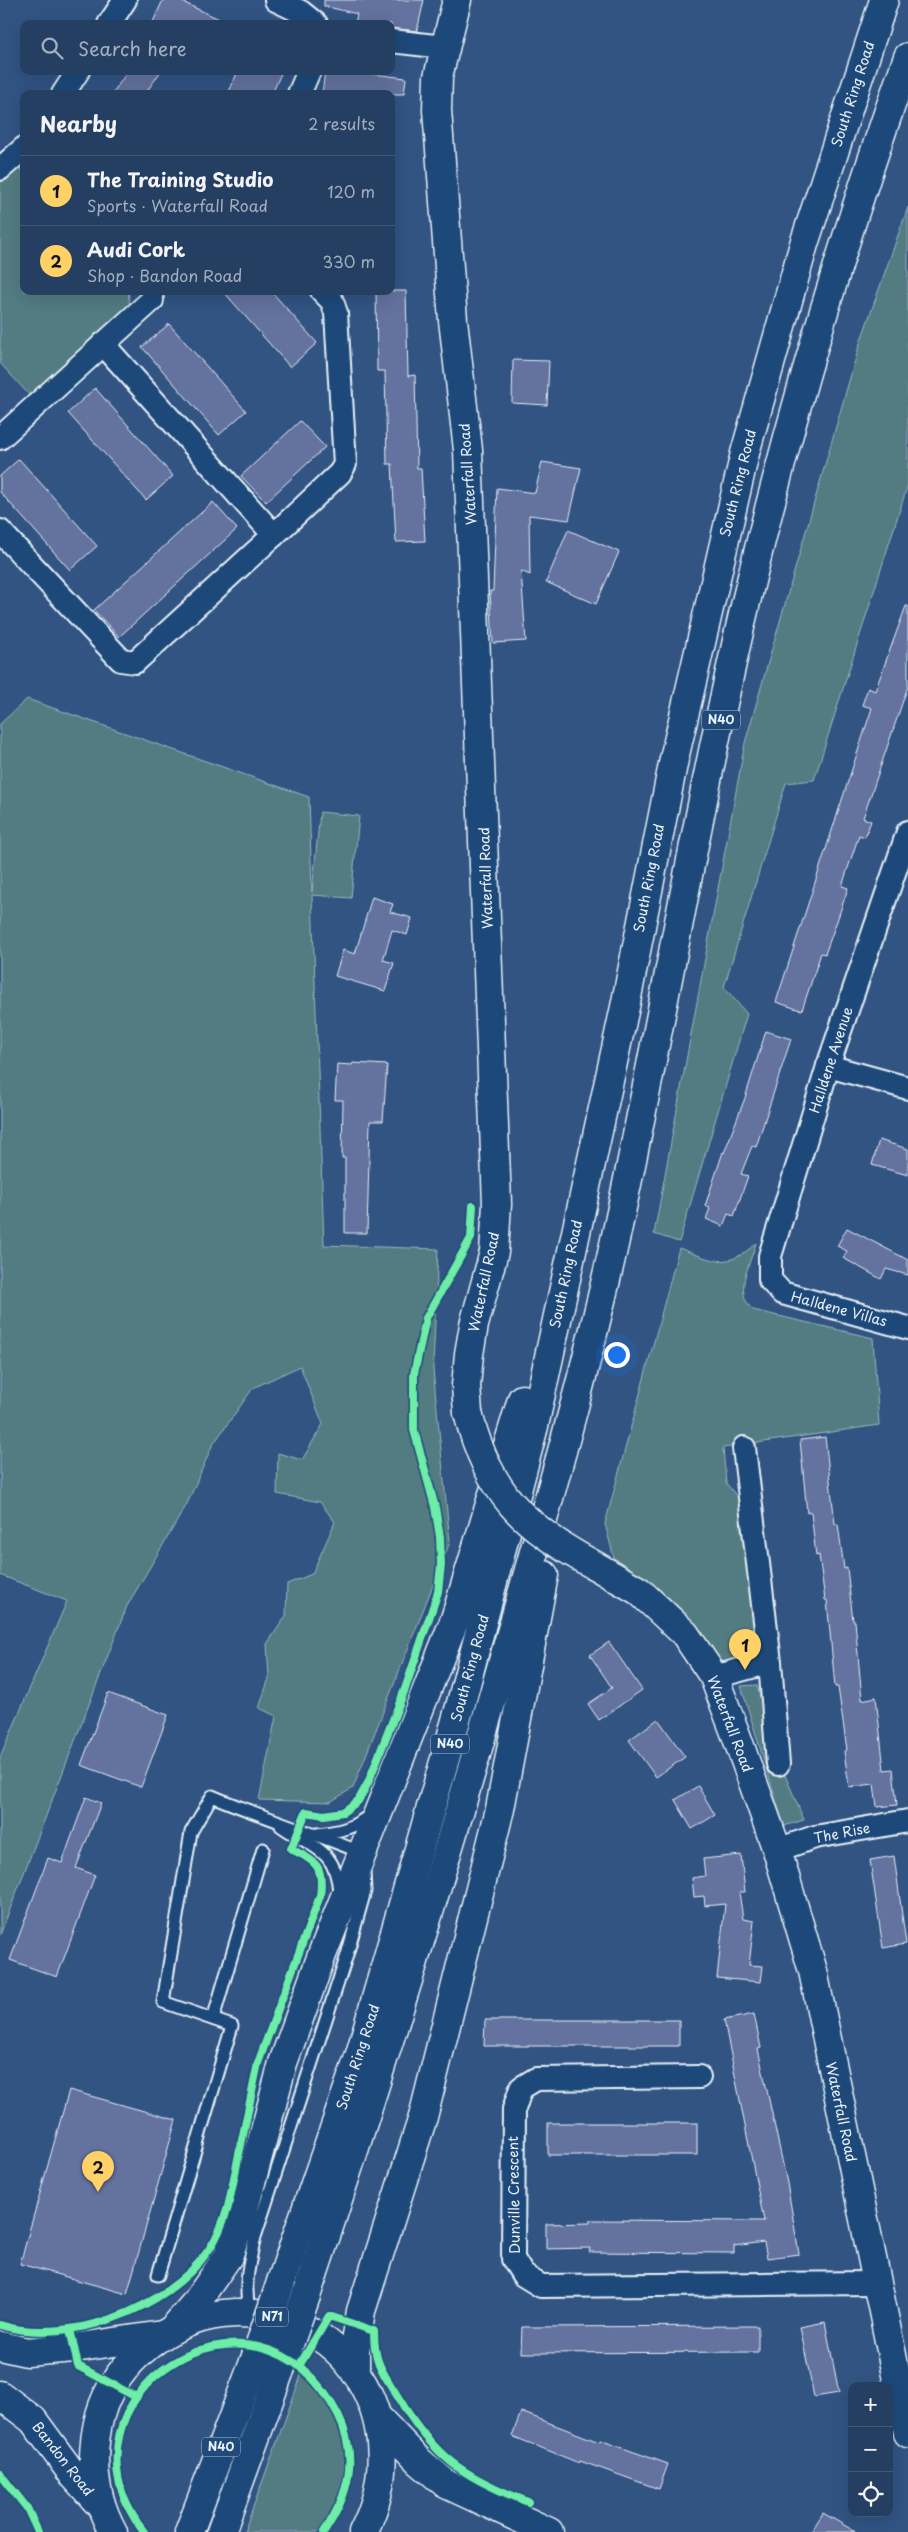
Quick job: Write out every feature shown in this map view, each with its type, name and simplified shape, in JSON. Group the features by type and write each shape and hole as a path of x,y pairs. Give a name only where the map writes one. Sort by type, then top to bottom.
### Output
{"main road":[{"name":"Waterfall Road","path":"457,0 438,77 437,110 453,320 468,450 497,1204 494,1252 474,1325 469,1354 466,1386 468,1413 482,1459 504,1496 529,1523 546,1537 625,1582 657,1606 685,1634 714,1678 776,1850 813,1971 908,2433"},
{"name":"South Ring Road","path":"189,2532 254,2362 360,2054 461,1703 534,1426 625,1007 674,759 747,444 804,244 884,0"},
{"name":"South Ring Road","path":"221,2532 307,2293 406,1988 490,1709 578,1395 617,1230 750,584 791,427 840,257 908,57"},
{"path":"167,2332 216,2276 229,2255 242,2216 283,2063 340,1909 364,1854 455,1619 582,1198"},
{"path":"355,2372 355,2349 360,2318 423,2117 500,1809 578,1395"},
{"name":"N71","path":"106,2522 94,2482 93,2456 95,2432 102,2407 113,2384 134,2357 167,2332 197,2318 250,2313 276,2318 308,2330 339,2354 355,2372 368,2393 377,2417 383,2445 382,2474 376,2502 363,2532"},
{"name":"N71","path":"0,2346 27,2352 74,2348 167,2332"},
{"name":"Bandon Road","path":"0,2395 33,2420 106,2522"},
{"path":"377,2417 420,2462 446,2484 549,2532"}],"street":[{"path":"112,20 125,0"},
{"path":"276,0 301,12 311,20"},
{"path":"395,41 444,47"},
{"path":"66,90 75,75"},
{"path":"301,90 307,75"},
{"path":"0,169 20,154"},
{"path":"0,438 103,344 151,295"},
{"path":"0,531 121,660 134,662 274,535 340,473 345,464 336,313 335,306 325,295"},
{"path":"103,344 274,535"},
{"name":"Halldene Avenue","path":"770,1256 828,1066 902,868 908,832"},
{"path":"828,1066 908,1088"},
{"name":"Halldene Villas","path":"770,1256 770,1280 782,1293 908,1328"},
{"path":"744,1448 770,1662 778,1764"},
{"path":"714,1678 770,1662"},
{"name":"The Rise","path":"776,1850 815,1837 908,1822"},
{"name":"Dunville Crescent","path":"699,2077 536,2079 521,2088 514,2109 513,2259 523,2276 540,2286 876,2283"}],"lane":[{"path":"158,2275 232,2026 163,2002 191,1832 212,1796 275,1822 315,1834 364,1854 365,1891 347,1955 255,2237 246,2274 246,2298 250,2313"},
{"path":"315,1834 340,1831 361,1822 382,1806"},
{"path":"275,1822 319,1849 333,1862 338,1875 340,1909"},
{"path":"213,2019 262,1850"}],"green space":[{"path":"15,167 20,169 20,295 128,295 130,307 32,398 0,363 0,181"},
{"path":"908,207 908,484 814,780 786,783 724,987 747,1014 679,1242 654,1234 745,743 860,343"},
{"path":"27,699 309,797 312,892 320,812 359,816 351,898 312,895 324,1245 438,1249 433,1369 450,1542 353,1788 330,1802 259,1800 276,1716 259,1708 269,1678 267,1644 286,1616 287,1584 312,1574 335,1522 320,1502 277,1494 278,1453 302,1460 323,1424 300,1366 253,1388 212,1446 187,1504 127,1606 0,1935 0,1758 67,1601 0,1575 0,724"},
{"path":"756,1243 747,1269 744,1287 747,1303 753,1310 873,1338 879,1425 723,1448 726,1483 743,1504 756,1636 755,1653 752,1659 725,1663 716,1655 697,1626 678,1606 648,1581 614,1558 605,1524 679,1248 711,1259 728,1260 746,1252"},
{"path":"757,1685 763,1709 766,1765 785,1775 804,1820 784,1826 741,1686"},
{"path":"302,2373 322,2398 342,2437 344,2467 335,2503 318,2532 244,2532"}],"building":[{"path":"163,0 178,0 221,20 154,20"},
{"path":"324,0 424,0 417,31 395,28 395,20 356,20 357,14 324,6"},
{"path":"125,75 158,75 148,90 115,90"},
{"path":"236,75 280,75 274,90 230,90"},
{"path":"324,75 381,75 406,78 404,94 395,94 395,90 323,90"},
{"path":"395,291 406,291 408,376 415,375 417,468 421,468 425,541 396,542 392,464 387,464 385,371 377,371 376,295 395,295"},
{"path":"227,295 275,295 317,343 290,367"},
{"path":"169,324 246,411 219,435 142,347"},
{"path":"513,360 549,361 547,405 512,403"},
{"path":"95,388 173,476 146,500 68,413"},
{"path":"300,421 325,447 266,502 241,476"},
{"path":"19,459 97,546 70,570 0,492 0,476"},
{"path":"542,462 581,468 569,520 529,515 530,575 521,571 526,641 493,643 490,591 493,591 497,488 535,493"},
{"path":"213,502 237,529 119,637 94,610"},
{"path":"568,530 619,552 596,604 546,582"},
{"path":"906,606 908,606 908,686 863,818 871,821 865,837 859,835 842,886 848,888 837,921 825,954 821,953 802,1010 797,1009 776,1002 872,708 862,705 868,688 875,691"},
{"path":"372,897 393,904 390,912 412,918 407,935 392,930 383,960 394,963 385,991 335,976 343,950 355,954"},
{"path":"766,1031 791,1039 756,1147 752,1146 741,1174 748,1176 734,1216 728,1214 723,1226 706,1219 710,1208 705,1206 723,1152 745,1098"},
{"path":"353,1063 387,1065 383,1121 370,1121 367,1233 345,1233 345,1158 342,1158 343,1100 335,1100 337,1064 352,1065"},
{"path":"879,1140 908,1149 908,1175 872,1165"},
{"path":"847,1228 908,1260 908,1275 886,1269 881,1279 843,1258 847,1251 837,1246"},
{"path":"825,1437 835,1524 838,1524 844,1569 847,1568 853,1621 855,1621 862,1700 876,1697 884,1770 893,1769 897,1805 877,1807 874,1784 849,1787 844,1751 847,1750 838,1687 835,1687 827,1600 825,1600 819,1555 816,1556 811,1512 807,1513 800,1440"},
{"path":"609,1642 642,1690 599,1720 588,1704 612,1688 590,1655"},
{"path":"108,1693 168,1715 141,1787 81,1765"},
{"path":"658,1719 685,1757 656,1777 629,1740"},
{"path":"698,1786 715,1815 692,1829 675,1800"},
{"path":"86,1797 101,1803 76,1868 95,1875 57,1977 10,1960 48,1858 62,1863"},
{"path":"741,1855 745,1892 739,1892 743,1919 754,1921 749,1965 763,1966 761,1982 717,1978 725,1904 705,1906 704,1896 694,1897 692,1878 705,1876 703,1859"},
{"path":"894,1856 906,1944 883,1948 870,1860"},
{"path":"754,2014 761,2048 758,2049 787,2183 799,2254 767,2258 764,2242 734,2246 734,2253 589,2252 590,2248 546,2249 546,2224 590,2223 590,2220 764,2221 724,2020"},
{"path":"485,2020 679,2020 679,2046 484,2046"},
{"path":"69,2090 176,2120 127,2294 20,2264"},
{"path":"548,2123 697,2123 697,2155 548,2155"},
{"path":"825,2322 839,2393 814,2397 800,2327"},
{"path":"758,2326 758,2352 521,2353 522,2327"},
{"path":"521,2412 599,2442 600,2440 668,2464 659,2489 580,2461 579,2463 512,2436"},
{"path":"823,2513 856,2532 811,2532"}],"cycle path":[{"path":"0,2325 26,2330 55,2331 114,2318 142,2306 168,2290 190,2272 208,2251 220,2230 228,2207 258,2063 320,1896 321,1878 317,1866 291,1849 306,1812 324,1815 343,1812 358,1801 368,1783 405,1689 438,1592 441,1565 440,1537 435,1507 414,1430 414,1374 426,1318 471,1238 473,1206"},
{"path":"299,2366 329,2316 374,2331 374,2342 380,2366 425,2436 452,2463 468,2474 485,2484 528,2502"},
{"path":"70,2329 78,2366 136,2397"},
{"path":"144,2532 119,2482 119,2435 138,2394 172,2364 213,2347 259,2347 302,2369 338,2415 348,2446 348,2475 340,2504 324,2532"},
{"path":"0,2474 27,2508 38,2532"}],"place":[{"name":"The Training Studio","path":"745,1670"},
{"name":"Audi Cork","path":"98,2192"}]}
